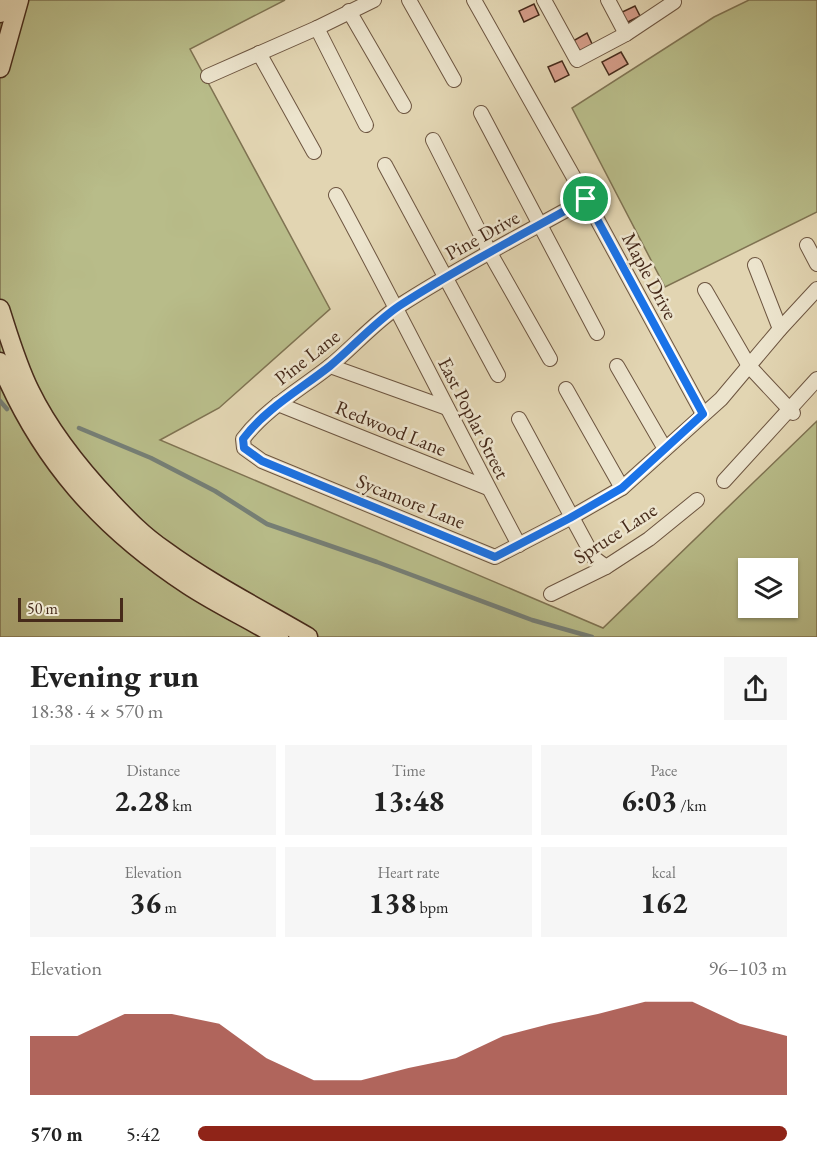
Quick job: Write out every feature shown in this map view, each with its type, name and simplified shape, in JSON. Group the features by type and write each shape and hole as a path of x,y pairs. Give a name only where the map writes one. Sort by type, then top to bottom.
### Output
{"main road":[{"path":"0,13 4,0"},
{"path":"0,68 19,0"},
{"path":"0,309 14,354 29,390 75,488 100,516 152,559 189,585 279,637"},
{"path":"0,362 22,411 58,454 88,478 138,530 204,576 308,637"}],"street":[{"path":"208,76 374,0"},
{"path":"410,0 454,80"},
{"name":"Maple Drive","path":"474,0 703,414"},
{"path":"544,0 577,60 626,34 674,2 672,0"},
{"path":"608,0 626,34"},
{"path":"349,12 404,106"},
{"path":"317,28 366,125"},
{"path":"259,53 314,152"},
{"path":"481,113 597,333"},
{"path":"433,140 490,253 550,359"},
{"path":"385,165 498,375"},
{"name":"East Poplar Street","path":"336,195 519,545"},
{"name":"Pine Drive","path":"397,308 586,199"},
{"path":"807,245 817,264"},
{"path":"755,265 780,329"},
{"path":"705,290 749,366 791,411"},
{"name":"Sycamore Lane","path":"243,439 244,448 262,461 495,557 622,488 721,399 780,329 817,290"},
{"name":"Pine Lane","path":"243,439 278,404 330,366 397,308"},
{"path":"330,366 447,408"},
{"path":"617,366 665,449"},
{"path":"724,481 791,411 817,379"},
{"path":"566,389 622,488"},
{"name":"Redwood Lane","path":"278,404 488,488"},
{"path":"519,419 570,518 594,558 606,567"},
{"name":"Spruce Lane","path":"551,594 606,567 649,539 697,500"}],"green space":[{"path":"0,0 285,0 190,49 330,309 219,408 160,440 603,628 817,421 817,637 0,637"},
{"path":"749,0 817,0 817,212 665,287 572,108 714,17"}],"building":[{"path":"534,4 539,15 524,22 519,11"},
{"path":"635,6 640,16 624,24 618,14"},
{"path":"587,33 593,46 580,54 573,41"},
{"path":"621,52 628,64 609,75 602,62"},
{"path":"562,61 569,75 555,82 548,67"}],"waterway":[{"path":"0,401 7,409"},
{"path":"79,428 151,458 215,491 267,524 532,620 592,637"}],"route":[{"path":"586,199 703,414 622,488 495,557 262,461 244,448 243,439 248,432 278,404 330,366 397,308 586,199"}]}
